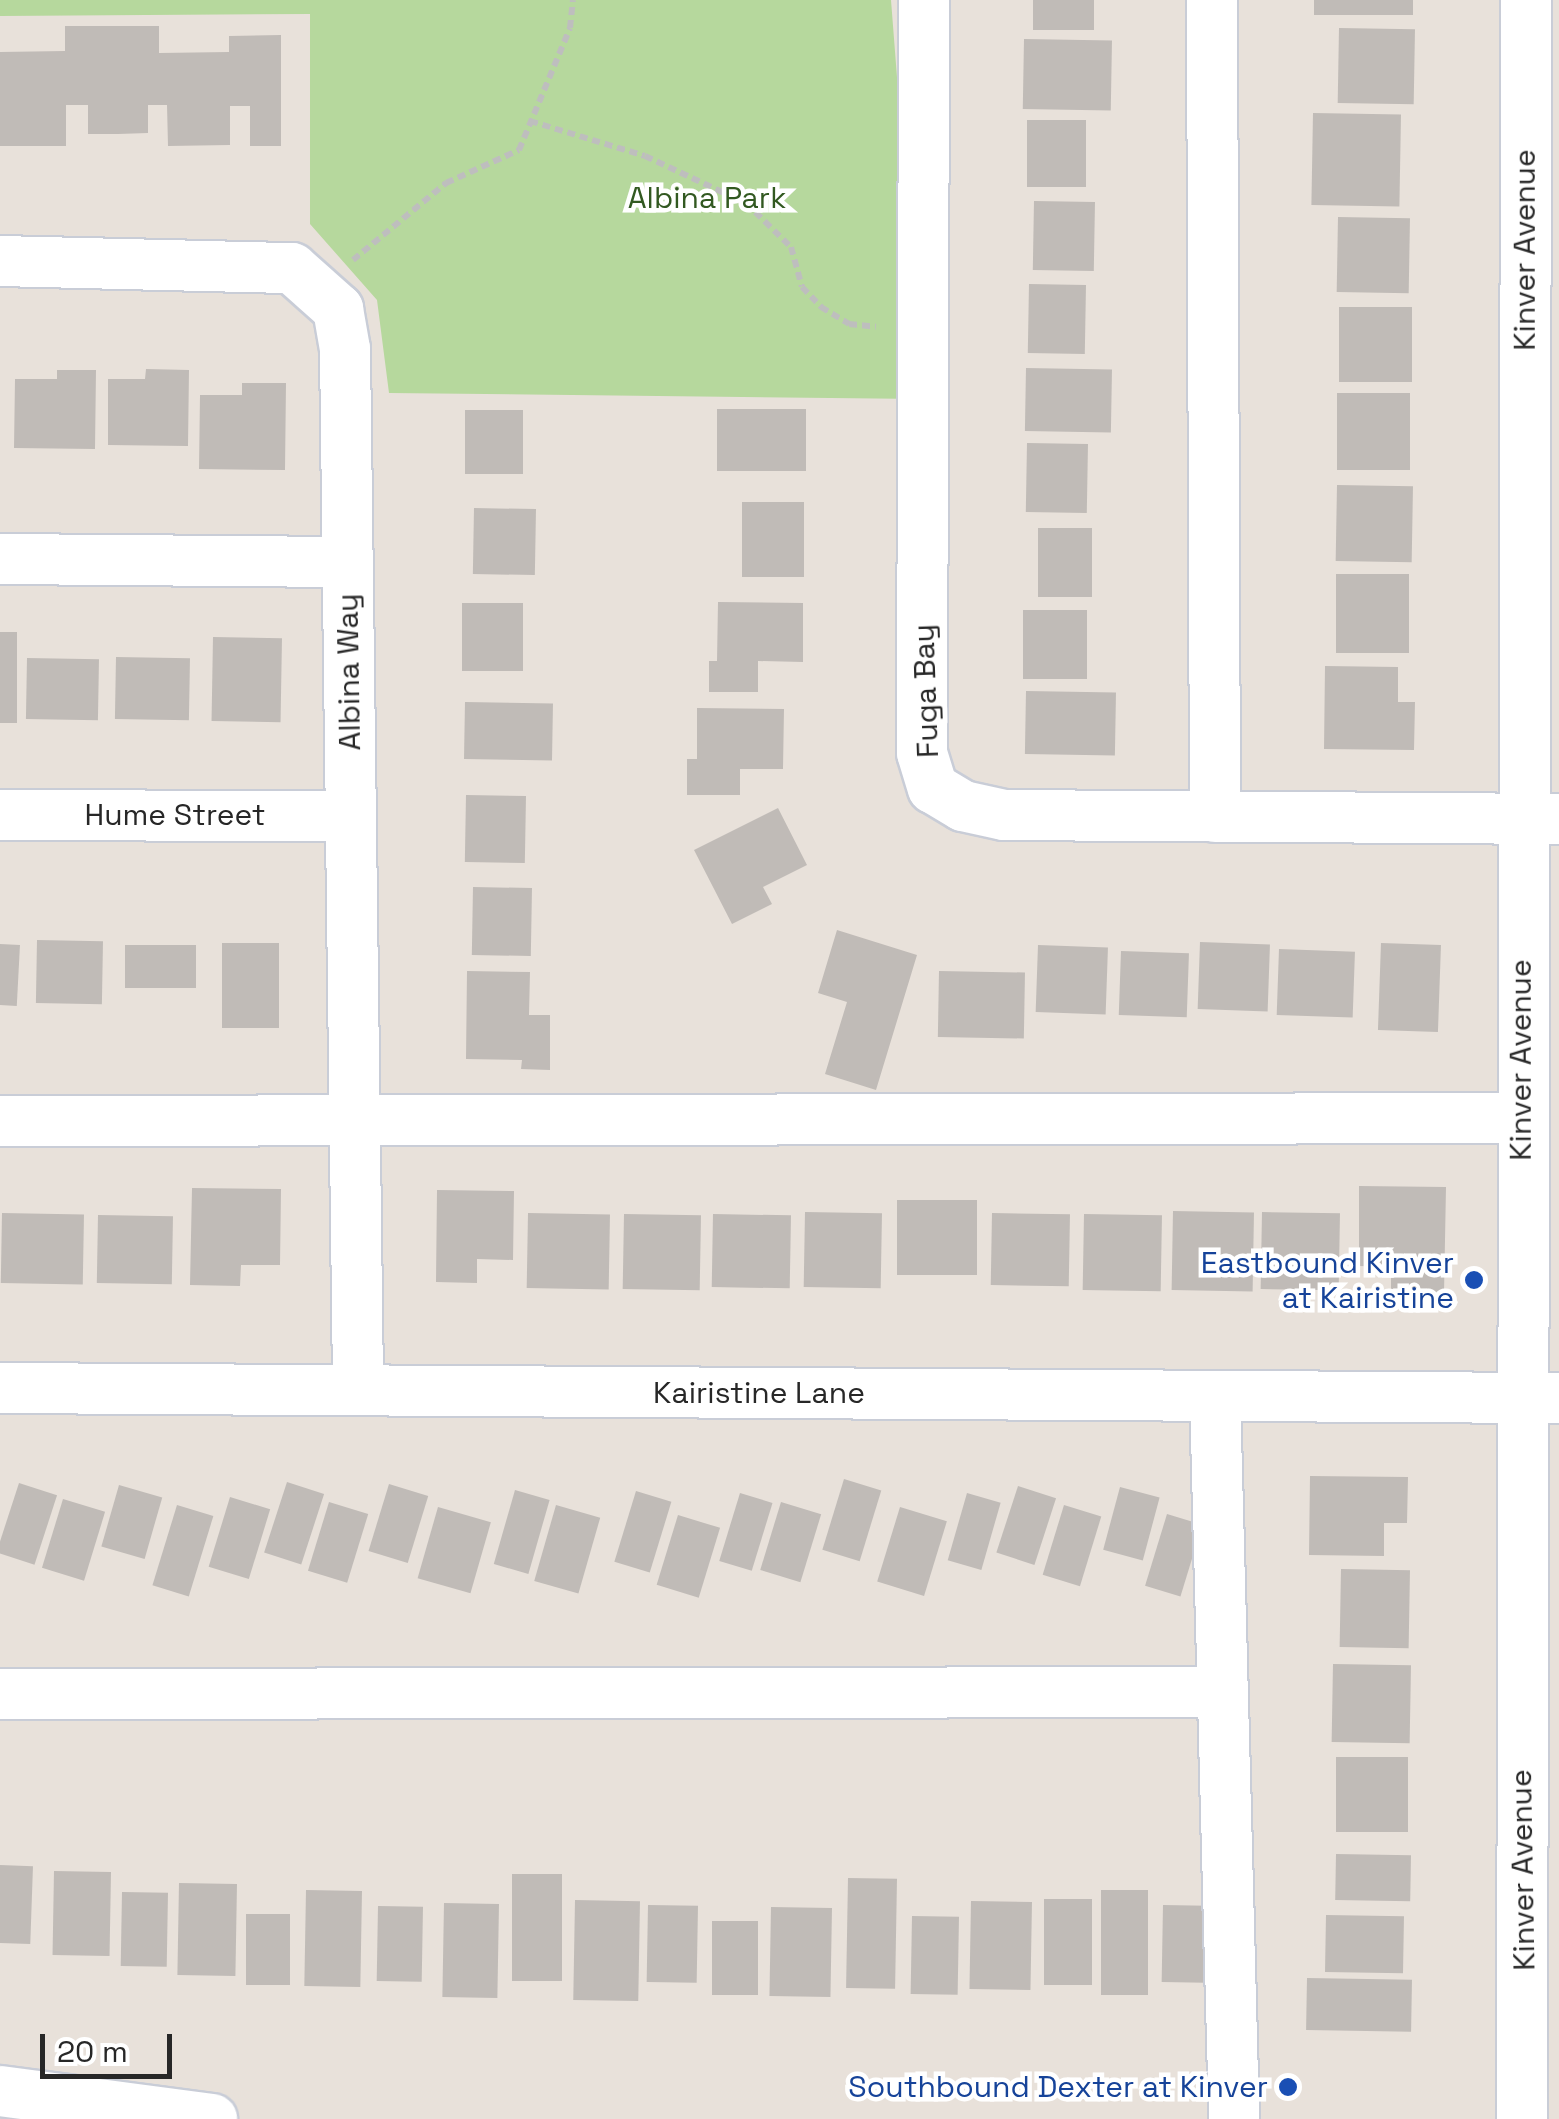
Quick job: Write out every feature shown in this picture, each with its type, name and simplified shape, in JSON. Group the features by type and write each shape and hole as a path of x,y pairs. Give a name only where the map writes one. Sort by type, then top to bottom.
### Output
{"street":[{"name":"Fuga Bay","path":"924,0 922,753 934,788 963,806 1004,815 1540,819"},
{"path":"1212,0 1215,817"},
{"name":"Kinver Avenue","path":"1522,2119 1539,1398 1520,1118 1540,819 1526,0"},
{"path":"0,260 258,264 292,268 318,289"},
{"name":"Albina Way","path":"318,289 338,310 345,348 358,1390"},
{"path":"0,559 348,562"},
{"name":"Hume Street","path":"0,814 351,816"},
{"path":"0,1121 1520,1118"},
{"name":"Kairistine Lane","path":"0,1388 1539,1398"},
{"path":"1215,1396 1234,2119"},
{"path":"0,1694 1222,1692"},
{"path":"0,2091 212,2119"}],"path":[{"path":"318,289 446,183 519,150 570,28 573,0"},
{"path":"530,120 645,156 746,202 791,247 802,286 821,307 849,324 923,330"}],"green space":[{"name":"Albina Park","path":"0,0 891,0 922,399 389,393 377,300 310,224 310,14 0,16"}],"building":[{"path":"1033,0 1094,0 1094,30 1033,30"},
{"path":"1314,0 1413,0 1413,15 1314,15"},
{"path":"65,26 159,26 159,53 229,52 229,36 281,35 281,146 250,146 250,106 230,106 230,145 168,146 167,105 148,105 148,133 88,134 88,105 66,105 66,146 0,146 0,52 65,51"},
{"path":"1339,28 1415,29 1414,104 1338,103"},
{"path":"1024,39 1112,41 1111,111 1023,109"},
{"path":"1313,113 1401,115 1399,207 1311,205"},
{"path":"1027,120 1086,120 1086,187 1027,187"},
{"path":"1034,201 1095,202 1094,271 1033,270"},
{"path":"1338,217 1410,218 1409,293 1337,292"},
{"path":"1029,284 1086,285 1085,354 1028,353"},
{"path":"1339,307 1412,307 1412,382 1339,382"},
{"path":"1026,368 1112,370 1111,432 1025,431"},
{"path":"146,369 189,370 188,446 108,445 108,379 145,379"},
{"path":"57,370 96,370 95,449 14,448 15,379 57,379"},
{"path":"242,383 286,383 285,470 199,469 200,395 242,395"},
{"path":"1337,393 1410,393 1410,470 1337,470"},
{"path":"717,409 806,409 806,471 717,471"},
{"path":"465,410 523,410 523,474 465,474"},
{"path":"1027,443 1088,444 1087,513 1026,512"},
{"path":"1337,485 1413,486 1412,562 1336,561"},
{"path":"742,502 804,502 804,577 742,577"},
{"path":"474,508 536,509 535,575 473,574"},
{"path":"1038,528 1092,528 1092,597 1038,597"},
{"path":"1336,574 1409,574 1409,653 1336,653"},
{"path":"718,602 803,603 803,662 758,661 758,692 709,692 709,661 717,661"},
{"path":"462,603 523,603 523,671 462,671"},
{"path":"1023,610 1087,610 1087,679 1023,679"},
{"path":"0,632 17,632 17,723 0,723"},
{"path":"213,637 282,638 281,722 212,721"},
{"path":"116,657 190,658 189,720 115,719"},
{"path":"27,658 99,659 98,720 26,719"},
{"path":"1325,666 1398,667 1398,702 1415,702 1414,750 1324,749"},
{"path":"1026,691 1116,693 1115,756 1025,754"},
{"path":"465,702 553,704 552,761 464,759"},
{"path":"697,708 784,709 783,769 740,769 740,795 687,795 687,759 697,759"},
{"path":"466,795 526,796 525,863 465,862"},
{"path":"778,808 807,865 763,887 772,904 732,924 694,850"},
{"path":"473,887 532,888 531,956 472,955"},
{"path":"837,930 917,955 876,1090 825,1074 847,1002 818,993"},
{"path":"37,940 103,941 102,1004 36,1003"},
{"path":"1200,942 1270,944 1268,1011 1198,1009"},
{"path":"222,943 279,943 279,1028 222,1028"},
{"path":"1381,943 1441,945 1438,1032 1378,1030"},
{"path":"0,944 20,945 17,1006 0,1005"},
{"path":"125,945 196,945 196,988 125,988"},
{"path":"1038,945 1108,947 1106,1014 1036,1012"},
{"path":"1279,949 1355,952 1353,1018 1277,1015"},
{"path":"1121,951 1189,953 1187,1017 1119,1015"},
{"path":"467,971 530,972 529,1015 550,1015 550,1070 521,1069 522,1060 466,1059"},
{"path":"939,971 1025,973 1024,1038 938,1037"},
{"path":"1359,1186 1446,1187 1444,1294 1391,1294 1391,1267 1359,1266"},
{"path":"192,1188 281,1189 280,1265 241,1265 240,1286 190,1285"},
{"path":"437,1190 514,1191 513,1260 477,1259 477,1283 436,1282"},
{"path":"897,1200 977,1200 977,1275 897,1275"},
{"path":"1173,1211 1254,1212 1253,1291 1172,1290"},
{"path":"805,1212 882,1213 881,1288 804,1287"},
{"path":"1262,1212 1340,1213 1339,1290 1261,1289"},
{"path":"2,1213 84,1214 83,1284 1,1283"},
{"path":"528,1213 610,1214 609,1289 527,1288"},
{"path":"992,1213 1070,1214 1069,1286 991,1285"},
{"path":"624,1214 701,1215 700,1290 623,1289"},
{"path":"713,1214 791,1215 790,1288 712,1287"},
{"path":"1084,1214 1162,1215 1161,1291 1083,1290"},
{"path":"98,1215 173,1216 172,1284 97,1283"},
{"path":"1310,1476 1408,1477 1407,1523 1384,1523 1384,1556 1309,1555"},
{"path":"844,1479 881,1490 860,1561 822,1550"},
{"path":"287,1482 324,1494 301,1564 264,1552"},
{"path":"19,1483 57,1495 34,1565 0,1554 0,1541"},
{"path":"389,1484 428,1496 408,1563 369,1551"},
{"path":"119,1485 162,1497 145,1559 101,1547"},
{"path":"1018,1486 1056,1498 1034,1565 996,1553"},
{"path":"1120,1487 1160,1498 1143,1560 1103,1550"},
{"path":"515,1490 550,1500 528,1574 494,1564"},
{"path":"636,1491 671,1502 650,1573 614,1562"},
{"path":"740,1493 773,1503 752,1571 719,1561"},
{"path":"967,1493 1001,1503 981,1570 948,1560"},
{"path":"230,1497 270,1509 249,1579 209,1567"},
{"path":"63,1499 105,1512 84,1581 42,1568"},
{"path":"329,1502 368,1514 347,1583 308,1571"},
{"path":"781,1502 821,1514 800,1582 760,1570"},
{"path":"177,1505 213,1516 189,1596 152,1585"},
{"path":"556,1505 600,1518 578,1594 534,1581"},
{"path":"1064,1505 1101,1516 1080,1586 1043,1575"},
{"path":"438,1507 491,1522 470,1593 418,1578"},
{"path":"900,1507 947,1521 924,1596 877,1582"},
{"path":"1167,1514 1202,1525 1180,1597 1145,1586"},
{"path":"678,1515 720,1528 699,1598 657,1585"},
{"path":"1341,1569 1410,1570 1409,1648 1340,1647"},
{"path":"1333,1664 1411,1665 1410,1743 1332,1742"},
{"path":"1336,1757 1408,1757 1408,1832 1336,1832"},
{"path":"1336,1854 1411,1855 1410,1901 1335,1900"},
{"path":"0,1865 33,1866 30,1944 0,1943"},
{"path":"54,1871 111,1872 110,1956 53,1955"},
{"path":"512,1874 562,1874 562,1981 512,1981"},
{"path":"848,1878 897,1879 895,1989 846,1988"},
{"path":"179,1883 237,1884 235,1976 177,1975"},
{"path":"306,1890 362,1891 360,1987 304,1986"},
{"path":"1101,1890 1148,1890 1148,1995 1101,1995"},
{"path":"122,1892 168,1893 167,1967 121,1966"},
{"path":"1044,1899 1092,1899 1092,1985 1044,1985"},
{"path":"575,1900 640,1901 638,2001 573,2000"},
{"path":"971,1901 1032,1902 1030,1990 969,1989"},
{"path":"444,1903 499,1904 497,1998 442,1997"},
{"path":"648,1905 698,1906 697,1983 647,1982"},
{"path":"1163,1905 1207,1906 1206,1983 1162,1982"},
{"path":"378,1906 423,1907 422,1982 377,1981"},
{"path":"771,1907 832,1908 830,1997 769,1996"},
{"path":"246,1914 290,1914 290,1985 246,1985"},
{"path":"1326,1915 1404,1916 1403,1973 1325,1972"},
{"path":"912,1916 959,1917 958,1995 911,1994"},
{"path":"712,1921 758,1921 758,1995 712,1995"},
{"path":"1307,1978 1412,1980 1411,2032 1306,2030"}],"place":[{"name":"Eastbound Kinver at Kairistine","path":"1474,1280"},
{"name":"Southbound Dexter at Kinver","path":"1288,2087"}]}
